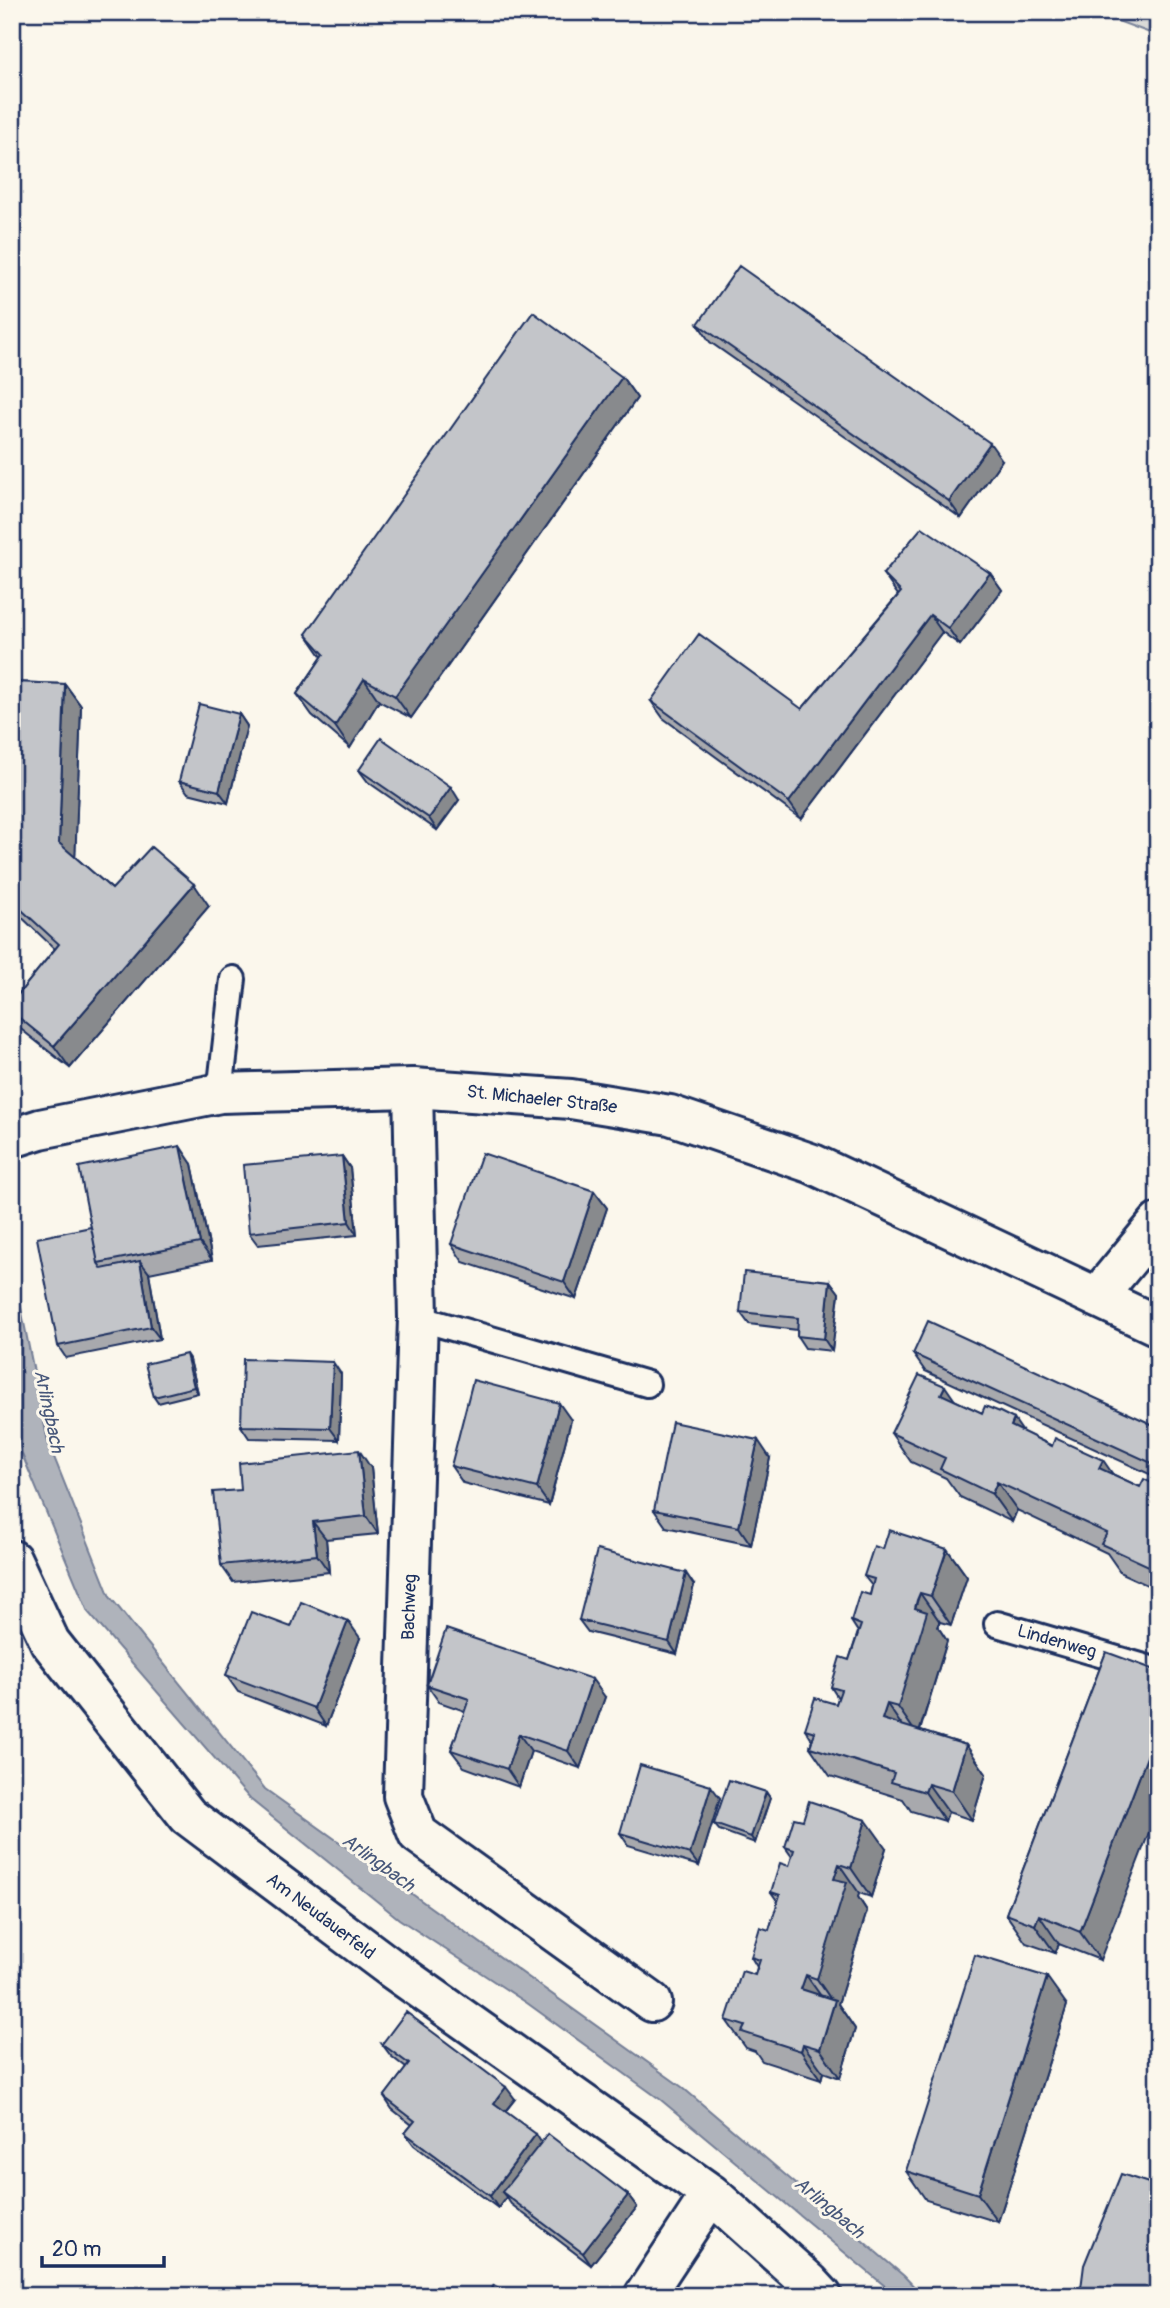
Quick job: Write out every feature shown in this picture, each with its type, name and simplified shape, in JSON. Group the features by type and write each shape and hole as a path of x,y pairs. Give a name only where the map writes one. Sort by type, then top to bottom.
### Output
{"street":[{"name":"St. Michaeler Straße","path":"26,1134 220,1093 414,1088 571,1099 670,1115 813,1164 1158,1326"},
{"name":"Bachweg","path":"414,1088 418,1318 403,1796 418,1833 652,2002"},
{"path":"1097,1297 1158,1223"},
{"name":"Am Neudauerfeld","path":"12,1560 50,1642 188,1816 391,1968 711,2194 810,2282 822,2296"},
{"path":"644,2296 711,2194"}],"lane":[{"path":"220,1093 233,979"},
{"path":"418,1318 647,1384"},
{"name":"Lindenweg","path":"997,1623 1158,1671"}],"shaded area":[{"path":"1094,12 1158,12 1158,36"},
{"name":"Arlingbach","path":"12,1263 48,1442 110,1597 265,1789 682,2087 904,2276 923,2296 897,2296 661,2100 527,2003 399,1919 250,1799 88,1612 21,1452 12,1408"}],"building":[{"path":"739,266 990,443 949,501 698,324"},
{"path":"533,312 622,377 395,696 364,679 335,726 297,694 324,654 306,634"},
{"path":"922,527 990,573 948,628 930,615 789,802 651,701 699,634 802,709 901,592 883,574"},
{"path":"12,682 65,684 59,843 112,889 151,847 194,884 54,1046 12,1012 12,1002 59,944 12,901"},
{"path":"199,704 239,714 219,791 179,781"},
{"path":"381,738 451,787 429,818 359,770"},
{"path":"180,1146 200,1243 98,1263 79,1167"},
{"path":"482,1153 594,1191 564,1282 451,1244"},
{"path":"342,1156 349,1222 249,1233 243,1165"},
{"path":"91,1227 98,1263 102,1269 140,1261 151,1327 58,1346 37,1238"},
{"path":"744,1272 830,1281 824,1339 797,1336 798,1318 740,1312"},
{"path":"928,1321 1158,1427 1158,1466 913,1354"},
{"path":"186,1354 194,1387 154,1397 145,1364"},
{"path":"243,1359 333,1362 330,1428 241,1426"},
{"path":"919,1375 945,1386 941,1394 982,1413 985,1406 1000,1412 1014,1419 1011,1426 1052,1446 1055,1438 1103,1460 1099,1468 1140,1487 1144,1479 1158,1486 1158,1557 1153,1568 1101,1544 1107,1533 997,1482 992,1494 940,1469 945,1458 891,1433"},
{"path":"473,1380 559,1403 537,1488 451,1466"},
{"path":"672,1422 758,1440 739,1527 654,1510"},
{"path":"359,1450 366,1516 313,1522 317,1555 221,1565 213,1492 241,1490 239,1463"},
{"path":"889,1530 947,1549 931,1596 920,1593 917,1600 915,1608 927,1612 898,1707 887,1704 882,1719 966,1745 952,1791 928,1784 925,1792 891,1782 894,1773 810,1747 815,1732 805,1729 815,1698 836,1704 841,1690 831,1687 840,1657 849,1660 861,1625 851,1621 860,1592 870,1595 874,1579 864,1576 874,1546 883,1549"},
{"path":"597,1550 686,1573 669,1642 579,1620"},
{"path":"301,1602 348,1621 314,1708 226,1675 251,1612 291,1627"},
{"path":"446,1629 592,1679 568,1751 519,1734 507,1769 451,1750 469,1699 427,1685"},
{"path":"1106,1652 1158,1671 1158,1728 1080,1932 1039,1915 1035,1925 1006,1914"},
{"path":"640,1765 711,1786 690,1854 620,1833"},
{"path":"729,1780 766,1792 751,1837 714,1824"},
{"path":"809,1801 866,1820 851,1868 839,1864 834,1879 847,1882 817,1979 806,1975 801,1989 835,2000 820,2049 803,2044 801,2051 742,2032 745,2026 726,2020 742,1971 755,1975 760,1960 751,1957 760,1927 769,1930 780,1895 771,1892 780,1863 789,1866 794,1850 785,1847 794,1818 803,1820"},
{"path":"975,1955 1047,1977 978,2194 906,2171"},
{"path":"406,2012 506,2087 494,2103 536,2134 490,2196 405,2133 415,2121 384,2097 409,2064 382,2044"},
{"path":"548,2134 628,2195 583,2253 502,2192"},
{"path":"1121,2174 1158,2186 1158,2296 1080,2296 1084,2265"},
{"path":"494,2285 513,2296 488,2296"}]}
